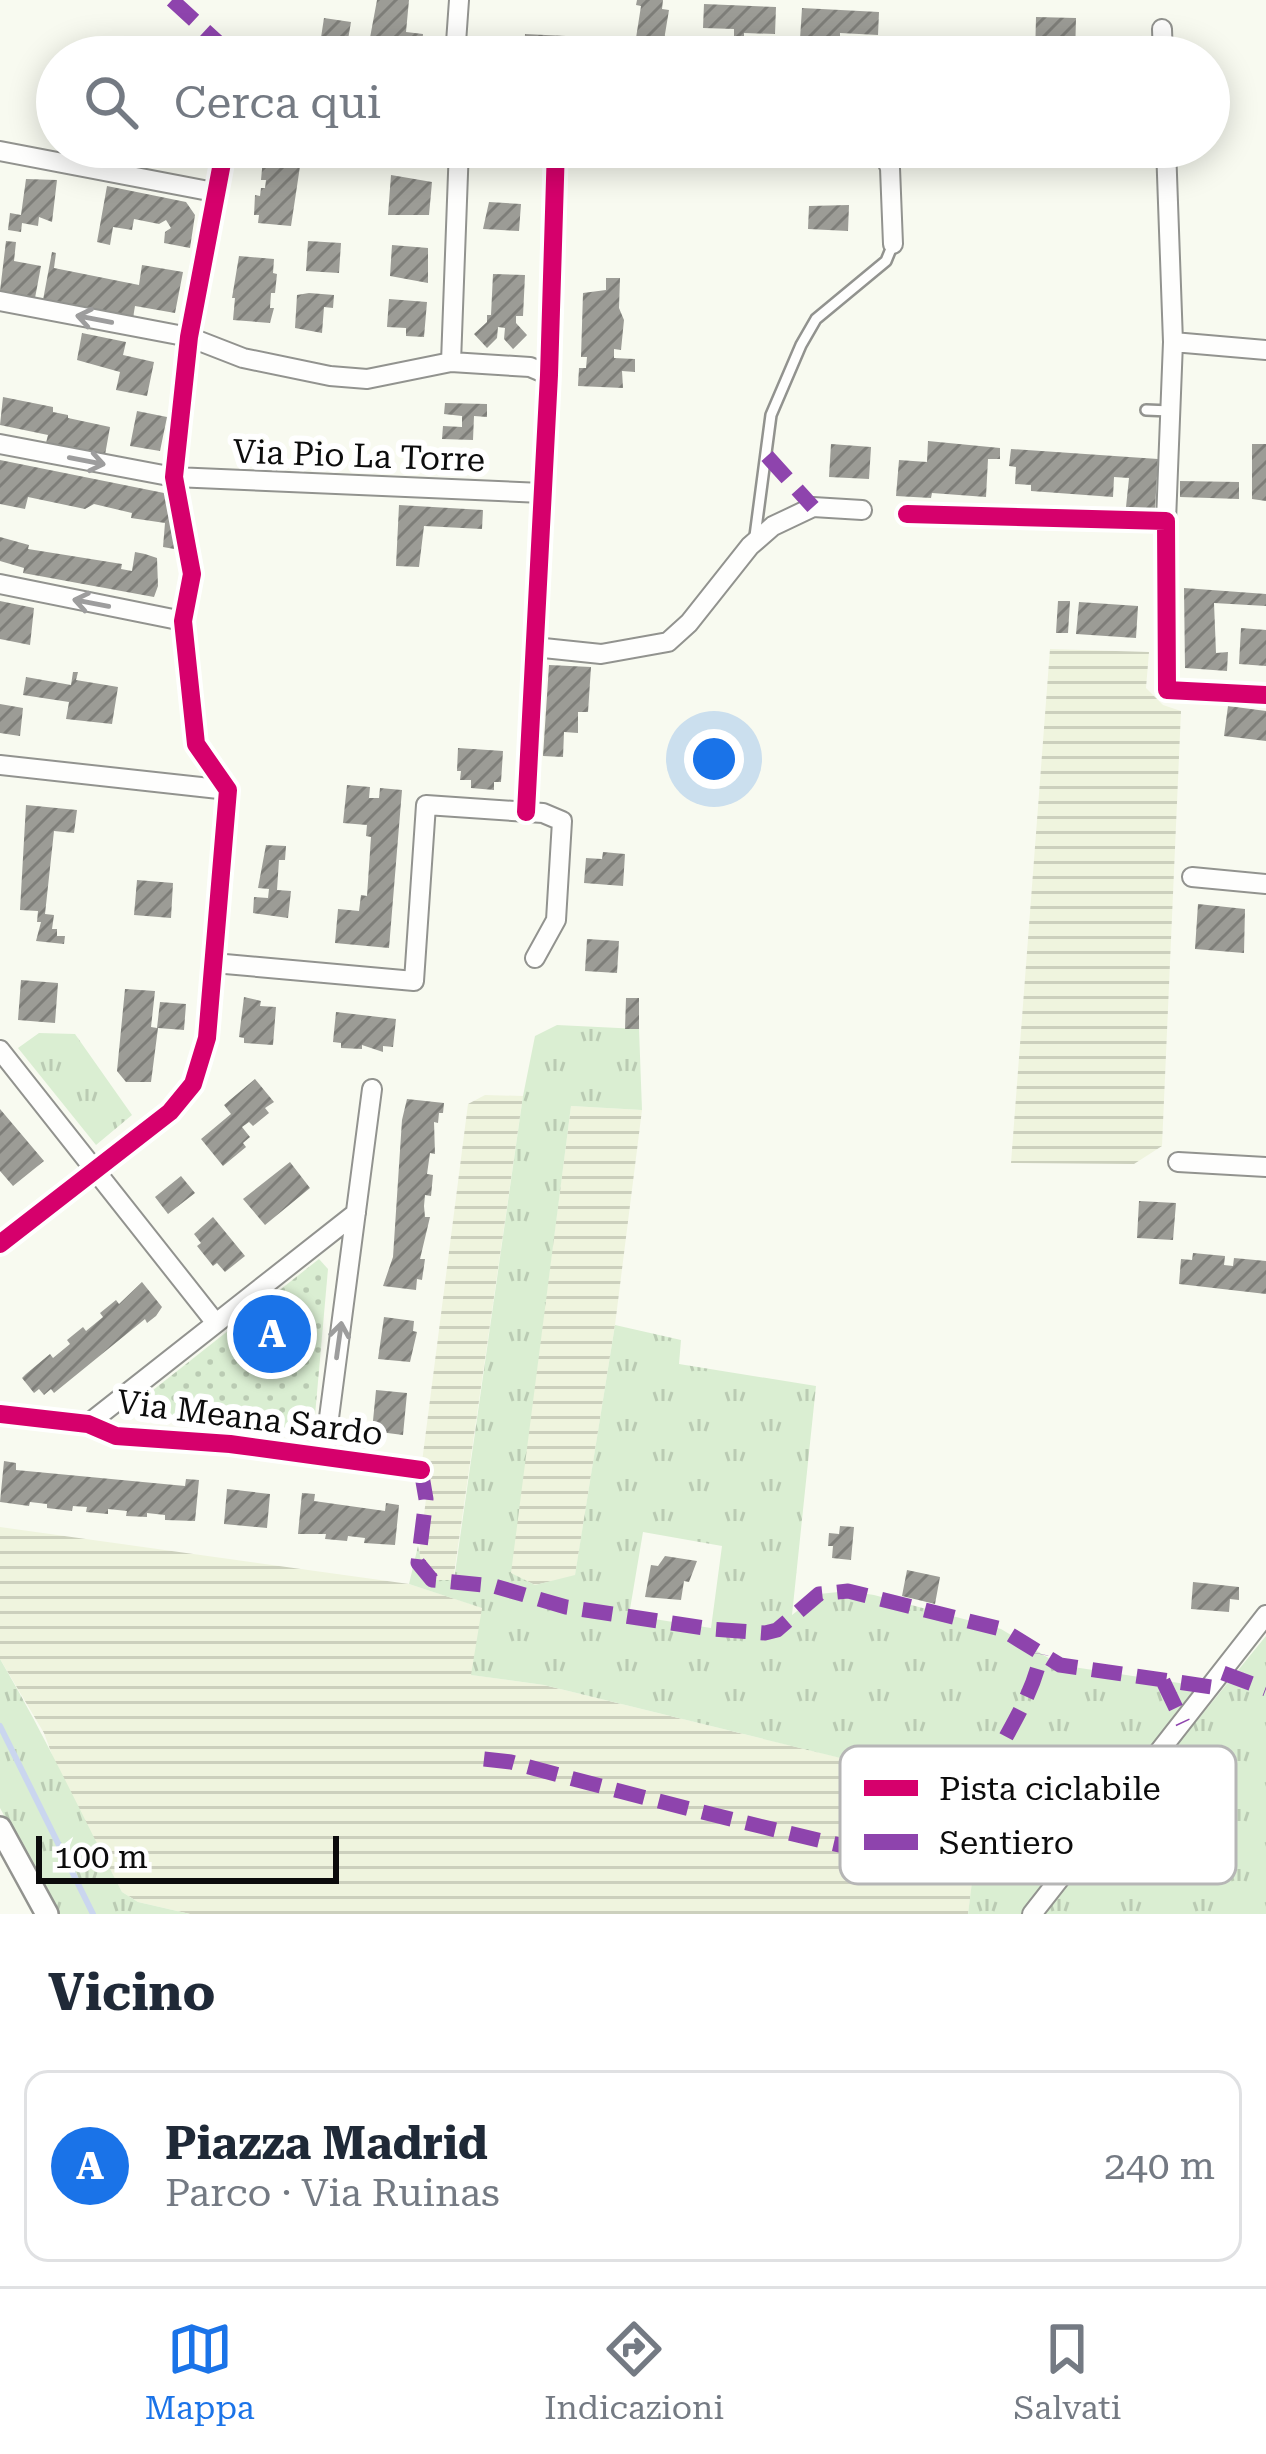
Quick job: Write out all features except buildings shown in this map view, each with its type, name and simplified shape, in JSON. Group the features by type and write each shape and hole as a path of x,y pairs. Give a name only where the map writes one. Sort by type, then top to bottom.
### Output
{"street":[{"path":"456,36 459,0"},
{"path":"1162,29 1162,36"},
{"path":"0,151 36,158"},
{"path":"89,168 214,192"},
{"path":"0,1244 170,1112 193,1084 207,1037 228,790 196,744 183,621 191,574 174,477 189,338 220,168"},
{"path":"451,362 458,168"},
{"path":"526,812 555,168"},
{"path":"890,168 893,244"},
{"path":"1167,168 1173,342 1166,521 1167,690 1266,695"},
{"path":"0,301 189,338 243,358 330,376 367,379 451,362 530,367 549,375"},
{"path":"1173,342 1266,350"},
{"name":"Via Pio La Torre","path":"0,444 174,477 542,494"},
{"path":"534,647 601,654 668,642 750,546 773,526 813,507 862,510"},
{"path":"907,514 1166,521"},
{"path":"0,584 183,621"},
{"path":"0,765 228,790"},
{"path":"214,963 414,981 426,805 526,812 562,821 556,920 535,958"},
{"path":"1192,877 1266,884"},
{"path":"0,1050 215,1322"},
{"path":"324,1456 372,1089"},
{"path":"1178,1162 1266,1167"},
{"path":"88,1424 356,1213"},
{"path":"312,1246 349,1266"},
{"path":"118,1400 130,1437"},
{"name":"Via Meana Sardo","path":"0,1414 88,1424 116,1436 230,1444 421,1470"},
{"path":"1163,1746 1266,1615"},
{"path":"0,1828 47,1914"},
{"path":"1032,1914 1055,1884"}],"lane":[{"path":"750,546 759,526 758,495 771,415 801,345 816,319 886,261 893,244"},
{"path":"1146,410 1170,411"}],"green space":[{"path":"1050,649 1149,652 1146,688 1163,705 1181,711 1162,1146 1134,1164 1011,1163"},
{"path":"557,1025 639,1029 642,1110 571,1106 511,1573 535,1585 575,1575 615,1325 681,1340 679,1364 816,1386 792,1615 819,1594 874,1595 1001,1629 1060,1665 1199,1686 1158,1746 840,1746 840,1758 544,1685 471,1675 482,1608 409,1584 418,1546 423,1572 432,1580 454,1580 535,1036","holes":["643,1532 722,1546 711,1628 629,1615"]},
{"path":"39,1033 75,1034 132,1115 96,1145 18,1048"},
{"path":"485,1095 523,1096 453,1581 432,1580 418,1563 426,1499 421,1470 468,1104"},
{"path":"571,1106 642,1110 615,1325 575,1576 535,1585 510,1573"},
{"path":"319,1259 328,1269 313,1438 174,1423 143,1413 143,1398"},
{"path":"0,1527 409,1584 483,1608 472,1675 544,1685 840,1758 840,1884 972,1884 968,1914 190,1914 138,1902 122,1892 58,1771 44,1733 0,1659"},
{"path":"1266,1636 1266,1914 1039,1914 1063,1884 1236,1884 1236,1746 1176,1746"},
{"path":"0,1659 122,1892 138,1902 190,1914 58,1914 0,1808"},
{"path":"972,1884 1049,1884 1025,1914 968,1914"}],"waterway":[{"path":"0,1726 93,1914"}],"marked path":[{"path":"172,0 211,36"},
{"path":"767,456 813,507"},
{"path":"421,1470 426,1499 418,1563 432,1580 494,1586 566,1607 765,1633 777,1630 819,1594 848,1591 1001,1629 1060,1665 1212,1687"},
{"path":"1002,1746 1030,1690 1041,1654"},
{"path":"1223,1673 1266,1689"},
{"path":"1163,1681 1183,1723"},
{"path":"484,1759 840,1846"}],"cycle path":[{"path":"0,1244 170,1112 193,1084 207,1038 228,790 196,744 183,621 192,574 174,477 189,337 221,168"},
{"path":"526,812 555,168"},
{"path":"907,514 1166,521 1167,690 1266,695"},
{"path":"0,1414 88,1424 116,1436 230,1444 421,1470"}],"place":[{"name":"Piazza Madrid","path":"272,1334"}]}
